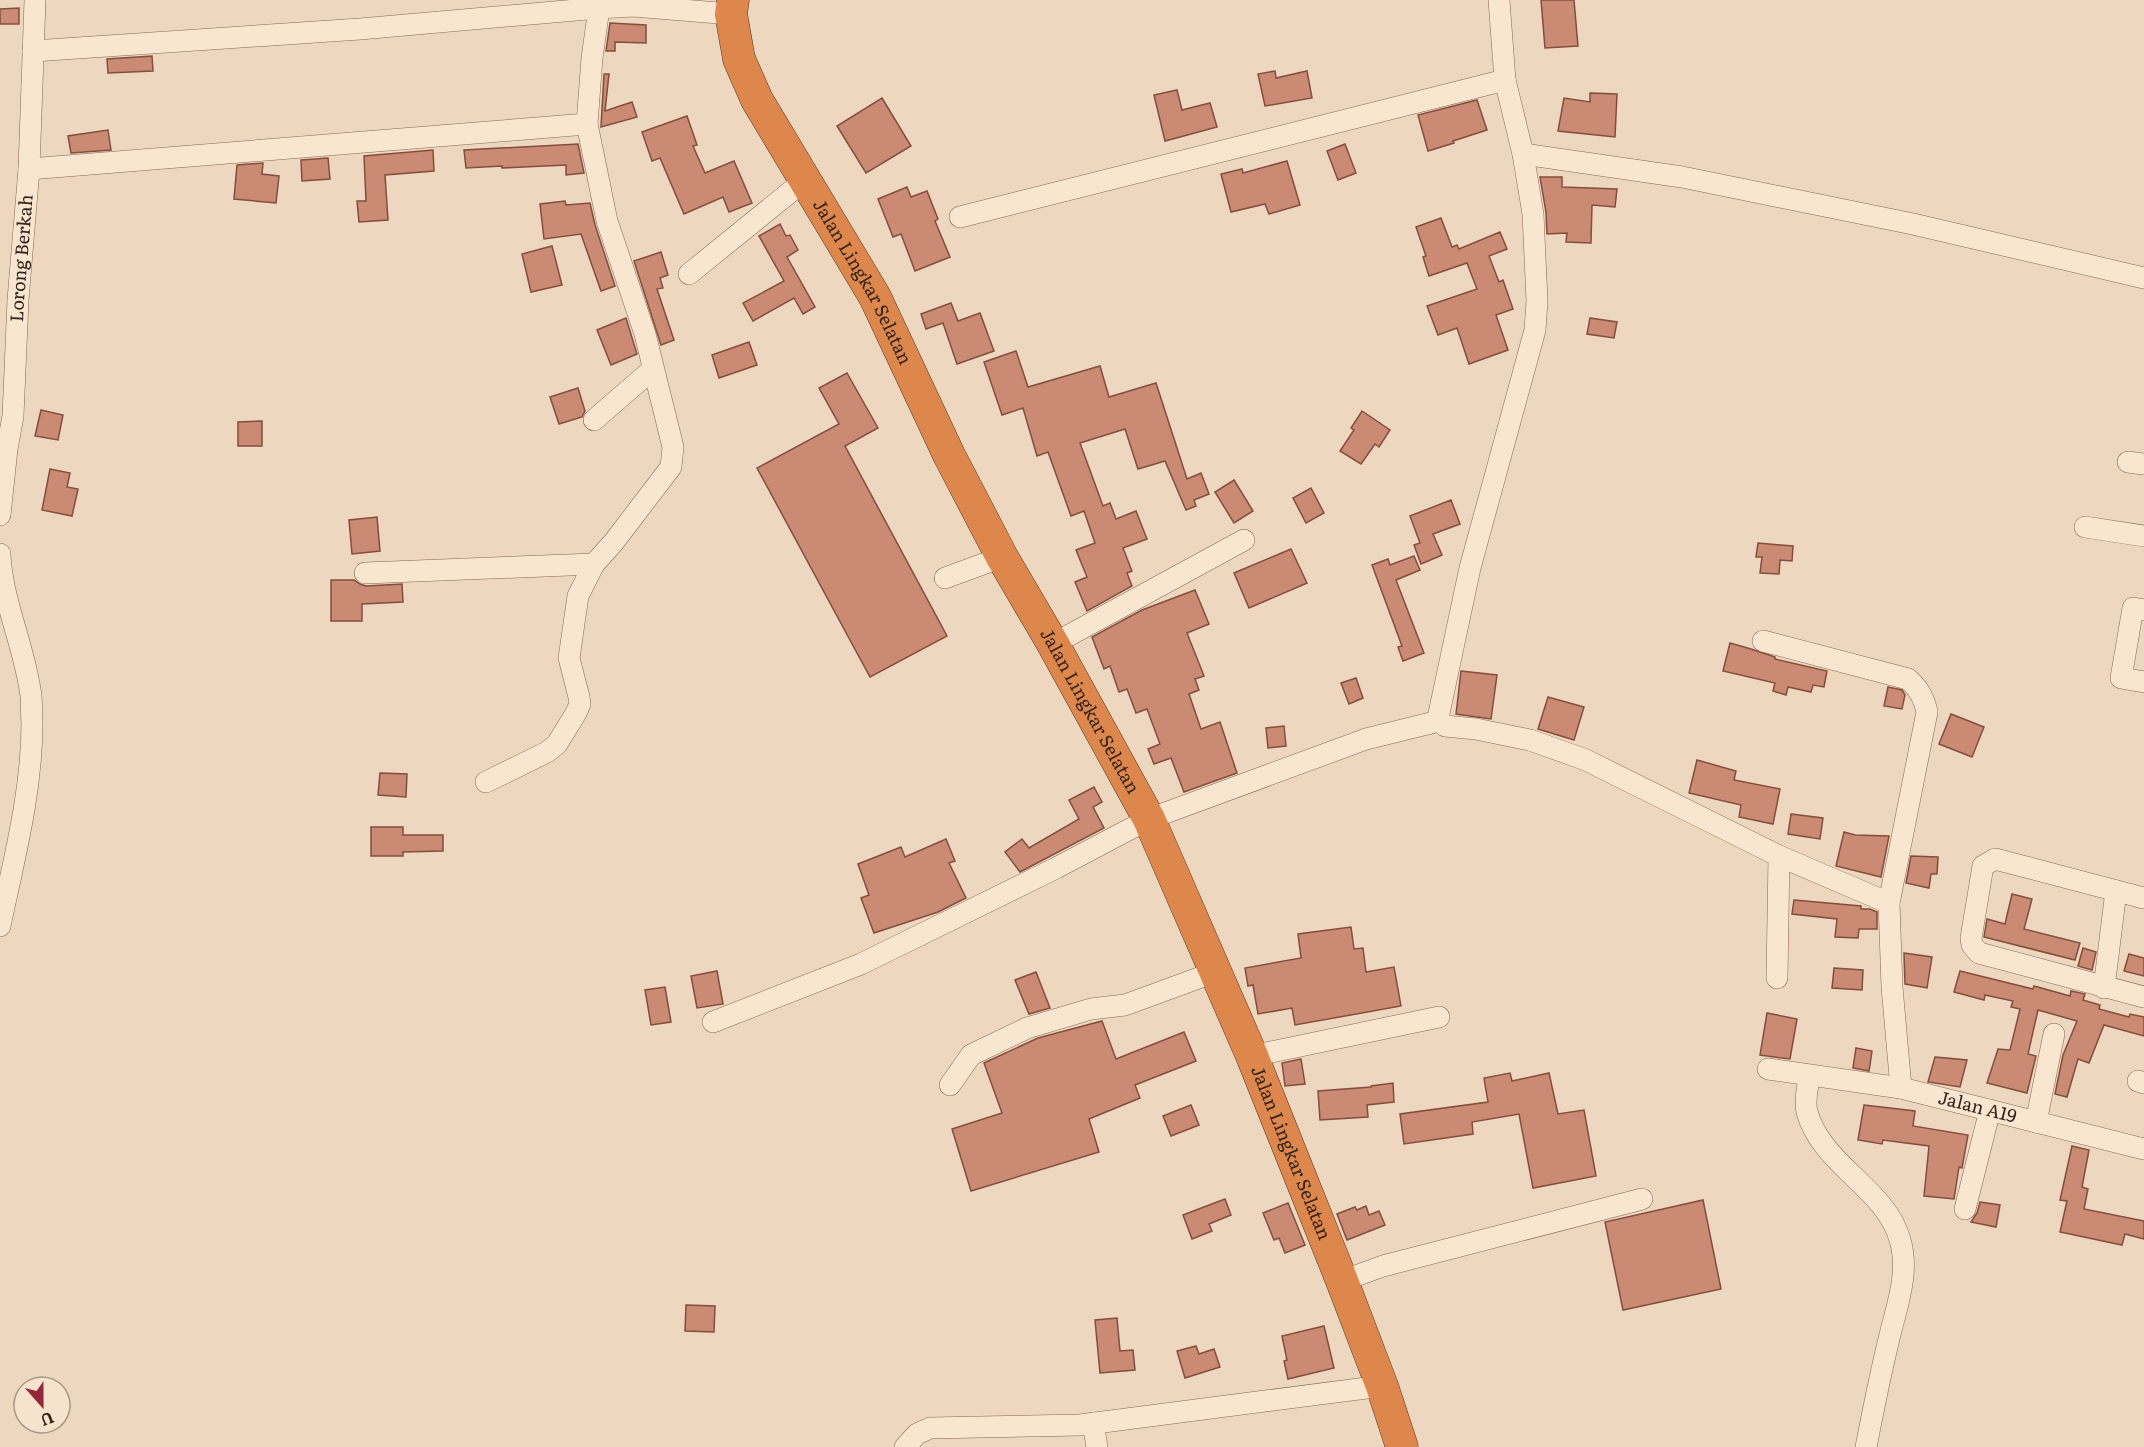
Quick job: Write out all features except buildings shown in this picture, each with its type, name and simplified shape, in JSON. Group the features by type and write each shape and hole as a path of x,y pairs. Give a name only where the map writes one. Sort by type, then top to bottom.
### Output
{"highway":[{"name":"Jalan Lingkar Selatan","path":"732,7 739,59 757,100 875,297 949,455 1002,557 1053,644 1149,819 1252,1056 1342,1281 1382,1386 1402,1447"}],"street":[{"name":"Lorong Berkah","path":"0,515 7,449 14,416 18,300 29,169 36,0"},
{"path":"1499,0 1505,80 1533,214 1537,301 1535,330 1470,568 1438,713 1439,721 1445,726 1476,729 1530,740 1586,760 1779,856 1889,903"},
{"path":"33,51 348,30 599,4 732,7"},
{"path":"486,782 547,752 557,744 576,713 580,704 569,658 578,596 594,564 613,543 671,467 673,447 645,334 607,220 587,124 599,4"},
{"path":"960,217 1505,80"},
{"path":"29,169 587,124"},
{"path":"1522,154 1682,177 1913,224 2144,278"},
{"path":"689,274 805,180"},
{"path":"594,420 653,369"},
{"path":"2085,526 2144,536"},
{"path":"1053,644 1244,540"},
{"path":"0,554 1,577 18,635 31,696 32,736 24,811 0,926"},
{"path":"945,578 1002,557"},
{"path":"365,573 594,564"},
{"path":"2144,610 2133,608 2121,678 2144,682"},
{"path":"1763,641 1908,680 1918,689 1924,700 1927,712 1889,903 1892,987 1901,1088"},
{"path":"713,1022 861,964 1056,868 1149,819 1366,739 1439,721"},
{"path":"1778,978 1779,856"},
{"path":"2144,898 1995,859 1983,866 1971,938 1972,945 1979,953 2144,997"},
{"path":"2104,988 2116,891"},
{"path":"950,1085 971,1054 1027,1028 1091,1009 1125,1005 1215,972"},
{"path":"1252,1056 1439,1017"},
{"path":"2036,1122 2054,1034"},
{"name":"Jalan A19","path":"1768,1068 1809,1076 1901,1088 2144,1149"},
{"path":"1809,1076 1806,1111 1812,1124 1835,1160 1877,1201 1893,1221 1901,1241 1903,1276 1866,1447"},
{"path":"1965,1209 1990,1110"},
{"path":"1342,1281 1383,1266 1642,1199"},
{"path":"905,1447 917,1434 930,1428 1093,1423 1382,1386"},
{"path":"1093,1423 1097,1447"}]}
